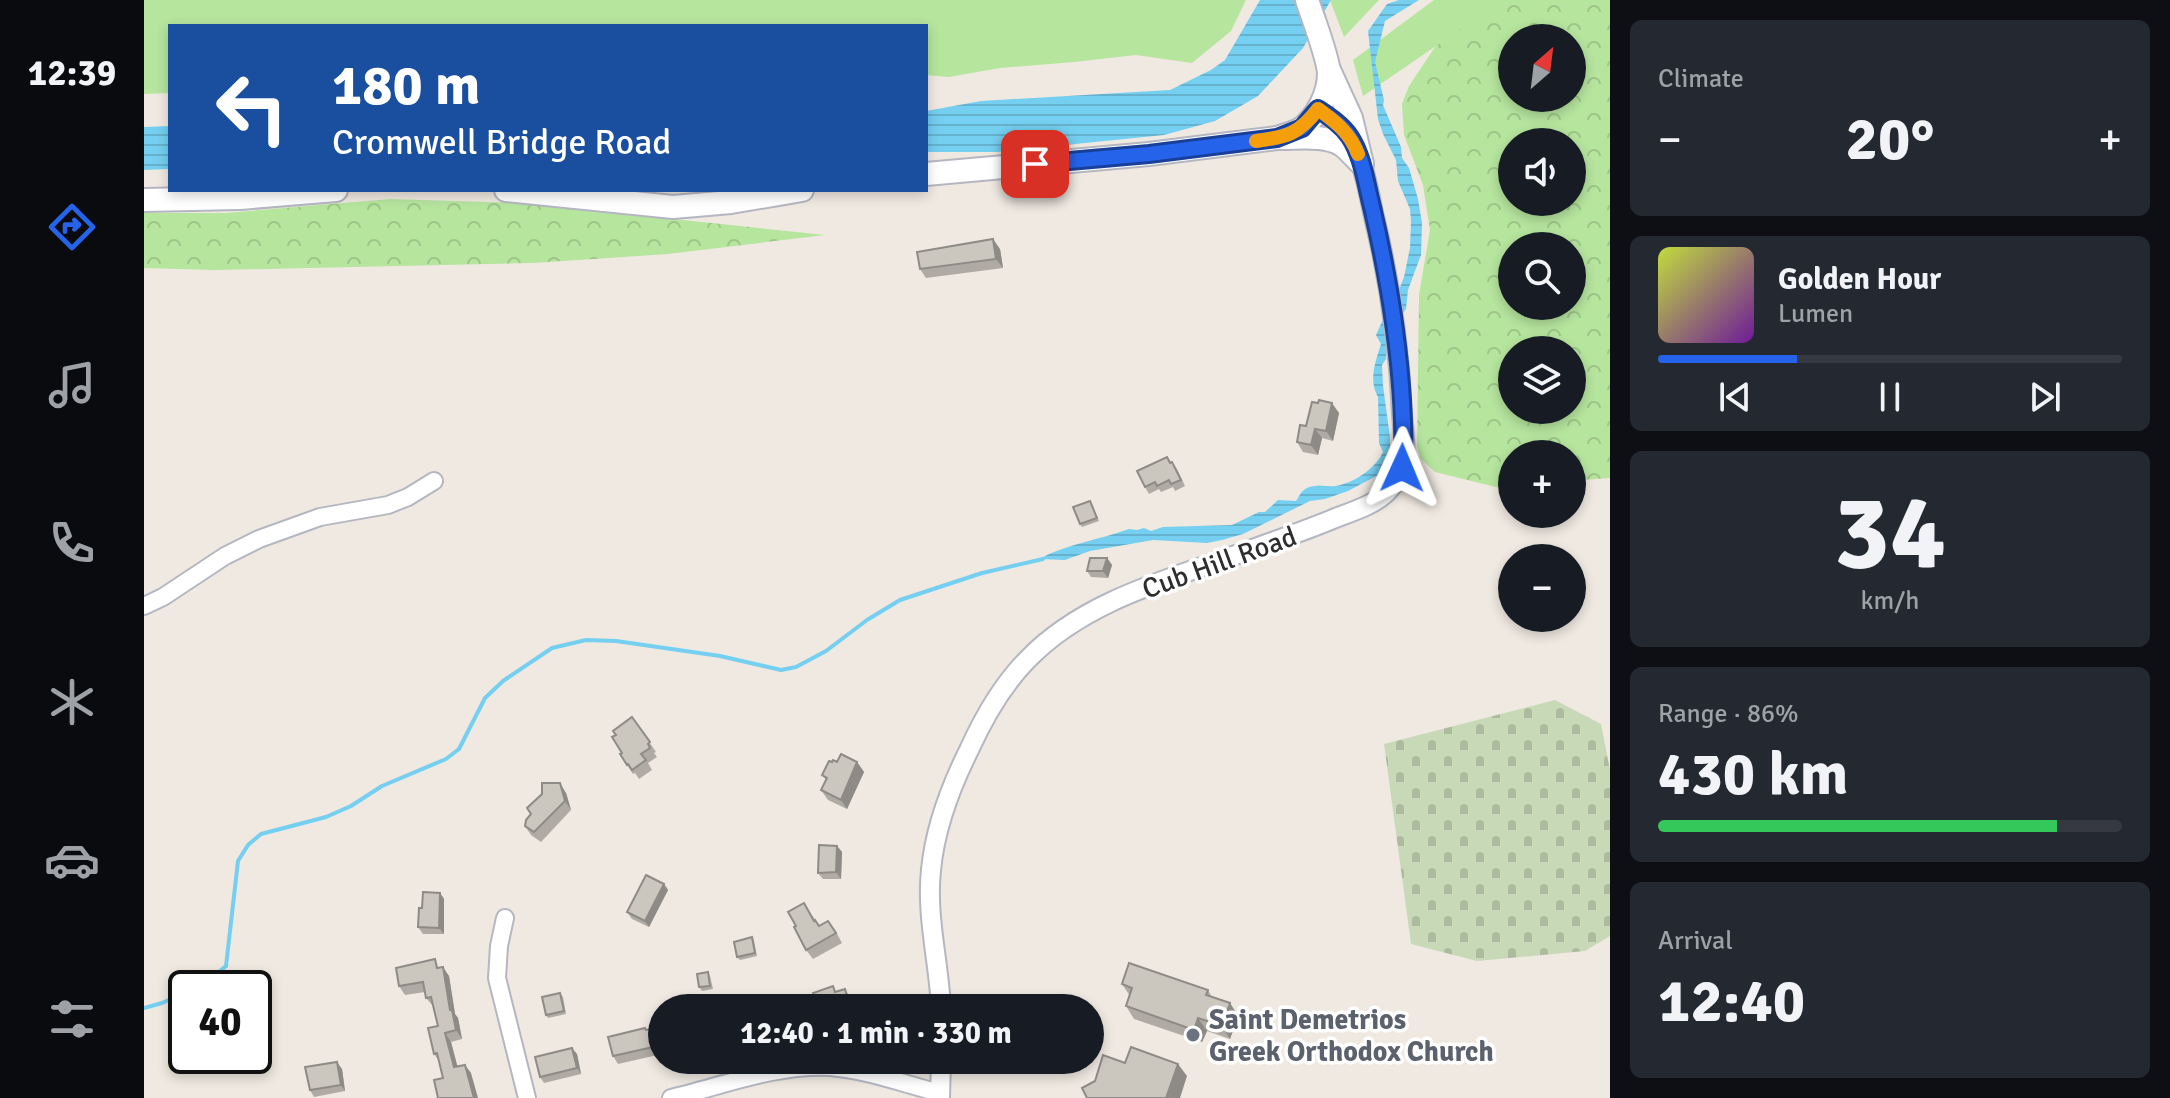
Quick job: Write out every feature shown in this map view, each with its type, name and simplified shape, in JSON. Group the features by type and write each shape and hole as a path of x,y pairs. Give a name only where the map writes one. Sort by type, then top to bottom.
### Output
{"main road":[{"path":"1307,0 1326,61 1351,118 1362,164"},
{"path":"1277,138 1302,128 1318,109 1327,87 1326,61"},
{"path":"928,174 1149,154 1277,138 1333,141 1342,145 1362,164"},
{"path":"144,200 240,198 312,192"},
{"path":"526,192 673,207 731,202 790,192"}],"street":[{"name":"Cub Hill Road","path":"940,994 930,896 939,823 962,763 984,719 1026,660 1064,629 1104,605 1331,520 1382,496 1397,480 1403,459 1400,369 1382,250 1362,164 1350,137 1318,109"},
{"path":"144,606 225,556 259,539 320,517 388,505 434,481"},
{"path":"505,918 497,978 527,1098"},
{"path":"671,1098 712,1093 773,1072 809,1067 867,1073 940,1095 941,1074"}],"green space":[{"path":"144,0 1246,0 1231,31 1192,63 1136,55 1000,68 949,77 928,75 928,24 168,24 168,93 144,94"},
{"path":"1330,0 1379,0 1344,37"},
{"path":"1434,0 1503,0 1363,96 1353,60"},
{"path":"1488,0 1610,0 1610,478 1586,480 1586,440 1498,440 1498,488 1435,472 1421,459 1417,446 1419,295 1430,230 1423,185 1404,135 1402,104 1409,86 1441,38"},
{"path":"390,199 520,203 825,235 668,254 533,263 215,270 144,268 144,213 226,213"},
{"path":"1555,700 1601,724 1610,770 1610,936 1585,951 1477,961 1411,944 1384,744"}],"water":[{"path":"1260,0 1331,0 1303,48 1258,96 1215,121 1164,135 997,152 928,152 928,111 981,101 1170,90 1225,60"},
{"path":"1399,0 1419,0 1385,21 1375,62 1383,105 1418,199 1422,223 1421,255 1408,290 1406,309 1386,326 1386,359 1382,365 1390,447 1380,474 1348,491 1310,501 1243,534 1222,540 1207,543 1153,540 1090,551 1065,560 1039,559 1129,529 1151,531 1163,527 1232,525 1265,512 1278,500 1296,501 1301,492 1308,488 1350,482 1364,474 1380,458 1383,452 1379,443 1378,397 1373,377 1381,344 1376,335 1386,313 1400,301 1399,290 1410,248 1411,221 1410,209 1398,181 1396,160 1378,119 1368,31 1387,4"},
{"path":"168,126 168,169 144,170 144,127"}],"building":[{"path":"993,239 996,259 920,269 917,252"},
{"path":"1319,400 1332,403 1326,431 1315,429 1311,445 1297,442 1300,425 1306,426 1312,402 1318,403"},
{"path":"1167,457 1181,480 1171,484 1169,480 1157,486 1155,482 1145,487 1137,471"},
{"path":"1090,501 1097,518 1080,524 1073,507"},
{"path":"1090,558 1107,558 1103,571 1087,571"},
{"path":"632,717 650,742 650,748 641,754 646,760 632,770 612,737 616,735 613,731"},
{"path":"841,754 857,762 841,800 821,790 827,778 822,775 829,761 837,762"},
{"path":"542,783 560,783 565,801 534,832 525,826 531,814 527,808 542,794"},
{"path":"819,845 837,846 836,872 818,873"},
{"path":"646,875 664,884 645,921 627,912"},
{"path":"423,892 440,893 439,928 418,927"},
{"path":"804,903 819,926 828,921 836,933 806,950 788,912"},
{"path":"752,937 755,953 737,957 734,942"},
{"path":"435,959 437,968 443,967 456,1030 445,1033 454,1067 465,1065 474,1098 438,1098 434,1080 443,1078 428,1028 438,1026 431,997 426,998 423,982 399,986 396,968"},
{"path":"1129,963 1208,990 1206,995 1230,1003 1222,1026 1198,1018 1194,1030 1126,1006 1132,988 1122,984"},
{"path":"708,972 710,986 699,987 697,974"},
{"path":"833,986 835,992 845,989 846,994 813,994"},
{"path":"560,993 564,1011 546,1015 542,997"},
{"path":"646,1030 648,1048 613,1056 608,1037"},
{"path":"1131,1047 1178,1064 1166,1098 1087,1098 1082,1088 1095,1081 1097,1074 1104,1074 1104,1055 1125,1063"},
{"path":"572,1048 577,1068 540,1077 535,1057"},
{"path":"337,1062 341,1085 310,1090 305,1067"}],"waterway":[{"path":"221,970 226,966 238,861 248,845 261,834 326,817 351,806 382,786 446,759 459,749 485,698 503,681 552,648 586,640 616,641 720,656 781,670 796,667 826,651 900,600 982,573 1043,559"},
{"path":"144,1008 168,1000"}],"slow traffic":[{"path":"1256,141 1277,138 1302,128 1318,109 1343,128 1358,154"}],"place":[{"name":"Saint Demetrios Greek Orthodox Church","path":"1193,1035"}],"route":[{"path":"1035,164 1277,138 1302,128 1318,109 1331,118 1350,137 1362,164 1382,250 1400,369 1402,468"}]}
